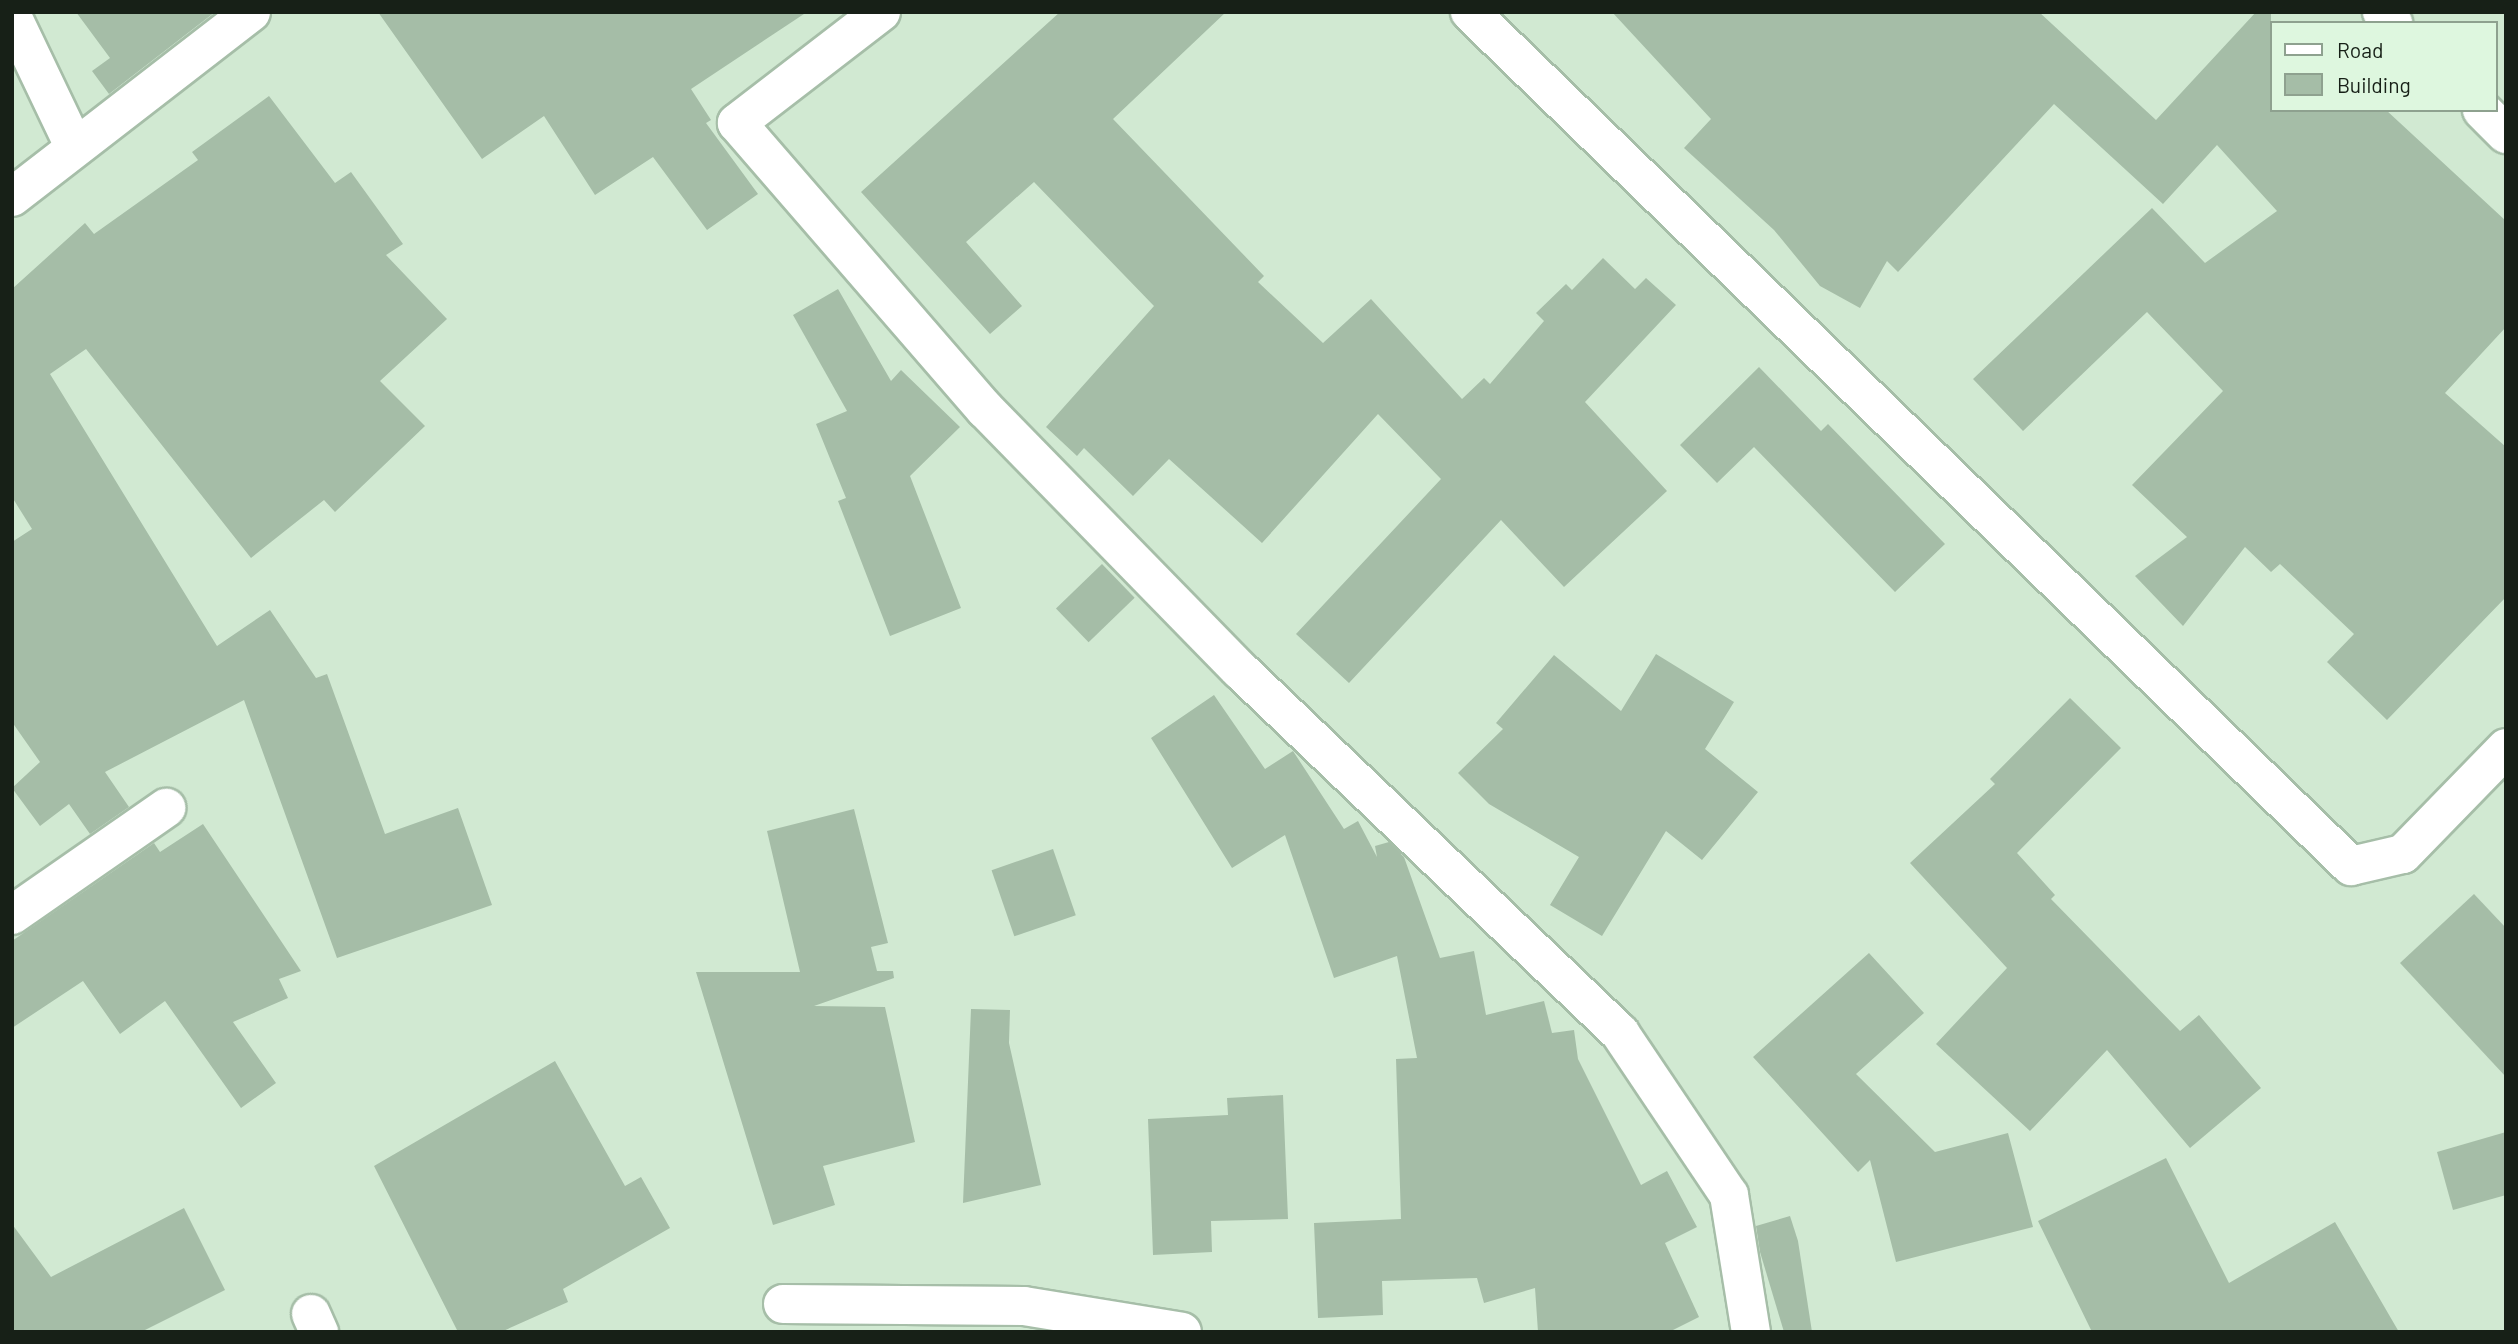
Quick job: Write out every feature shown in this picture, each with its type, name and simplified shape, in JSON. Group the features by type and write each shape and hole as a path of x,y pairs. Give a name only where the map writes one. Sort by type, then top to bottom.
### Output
{"street":[{"path":"12,197 74,146 251,12"},
{"path":"881,12 737,123 985,409 1240,670 1620,1033 1729,1195 1751,1332"},
{"path":"1470,12 2350,866 2403,854 2506,748"},
{"path":"12,16 74,146"},
{"path":"2484,112 2506,134"},
{"path":"12,915 166,808"},
{"path":"783,1304 1024,1306 1182,1332"}],"building":[{"path":"76,12 215,12 109,94 92,71 110,58"},
{"path":"378,12 807,12 691,89 711,120 706,123 758,194 707,230 653,157 595,195 544,116 482,159"},
{"path":"1060,12 1226,12 1113,119 1264,276 1258,282 1323,343 1371,299 1462,399 1484,378 1490,384 1544,321 1536,313 1566,284 1572,290 1603,258 1635,289 1646,278 1676,305 1585,402 1667,491 1564,587 1501,520 1349,683 1296,634 1441,479 1378,414 1262,543 1169,459 1133,496 1084,448 1077,456 1046,427 1154,306 1034,182 966,242 1022,306 990,334 861,192"},
{"path":"1612,12 2039,12 2156,120 2256,12 2271,12 2270,112 2388,112 2506,221 2506,327 2445,393 2506,447 2506,597 2387,720 2327,662 2354,634 2280,564 2271,572 2245,547 2183,626 2135,576 2187,537 2132,485 2223,391 2147,312 2023,431 1973,379 2152,208 2205,263 2277,211 2217,145 2163,204 2054,104 1898,272 1887,261 1860,308 1820,286 1774,230 1684,148 1711,119"},
{"path":"269,96 335,183 351,172 403,244 386,255 447,319 380,381 425,426 335,512 324,500 251,558 86,349 50,374 217,646 270,610 316,678 327,674 385,834 458,808 492,905 337,958 244,700 105,772 129,807 90,834 69,804 40,826 12,788 40,762 12,722 12,542 32,529 12,497 12,289 85,223 94,234 198,160 192,152"},
{"path":"838,289 891,381 901,370 960,427 910,476 961,608 890,636 838,501 846,498 816,424 847,411 793,315"},
{"path":"1759,367 1821,431 1828,424 1945,544 1895,592 1754,447 1717,483 1680,445"},
{"path":"1102,564 1135,598 1089,642 1056,608"},
{"path":"1656,654 1734,702 1705,749 1758,792 1702,860 1666,831 1602,936 1550,905 1579,857 1489,804 1458,773 1503,729 1496,723 1554,655 1621,711"},
{"path":"1214,695 1265,769 1293,751 1344,829 1358,821 1377,857 1375,846 1389,842 1404,857 1440,958 1474,951 1486,1015 1544,1001 1552,1033 1574,1030 1578,1059 1641,1185 1667,1171 1697,1227 1665,1243 1699,1317 1669,1332 1538,1332 1535,1288 1484,1303 1477,1278 1382,1281 1383,1315 1318,1318 1314,1223 1401,1219 1396,1059 1417,1058 1397,956 1334,978 1285,835 1232,868 1151,738"},
{"path":"2070,698 2121,748 2017,853 2055,895 2051,899 2180,1031 2199,1015 2261,1088 2190,1148 2107,1050 2030,1131 1936,1044 2007,968 1910,863 1995,784 1990,779"},
{"path":"854,809 888,943 871,947 877,971 893,971 894,978 814,1006 885,1007 915,1142 823,1166 835,1205 773,1225 696,972 800,972 767,831"},
{"path":"203,824 301,971 279,979 288,998 233,1022 276,1083 241,1108 165,1001 120,1034 83,981 12,1028 12,941 154,843 160,852"},
{"path":"1053,849 1076,915 1014,936 992,870"},
{"path":"2474,894 2506,928 2506,1077 2400,963"},
{"path":"1869,953 1924,1013 1856,1074 1935,1152 2008,1133 2033,1227 1896,1262 1870,1160 1858,1172 1753,1057"},
{"path":"971,1009 1010,1010 1009,1043 1041,1185 963,1203"},
{"path":"555,1061 625,1186 641,1177 670,1228 563,1289 568,1302 501,1332 458,1332 374,1166"},
{"path":"1283,1095 1288,1219 1211,1221 1212,1252 1153,1255 1148,1119 1228,1115 1227,1098"},
{"path":"2506,1132 2506,1195 2453,1210 2437,1152"},
{"path":"2166,1158 2229,1283 2335,1222 2399,1332 2092,1332 2038,1221"},
{"path":"184,1208 225,1290 141,1332 12,1332 12,1224 51,1277"},
{"path":"1790,1216 1798,1241 1812,1332 1784,1332 1760,1252 1756,1226"}]}
